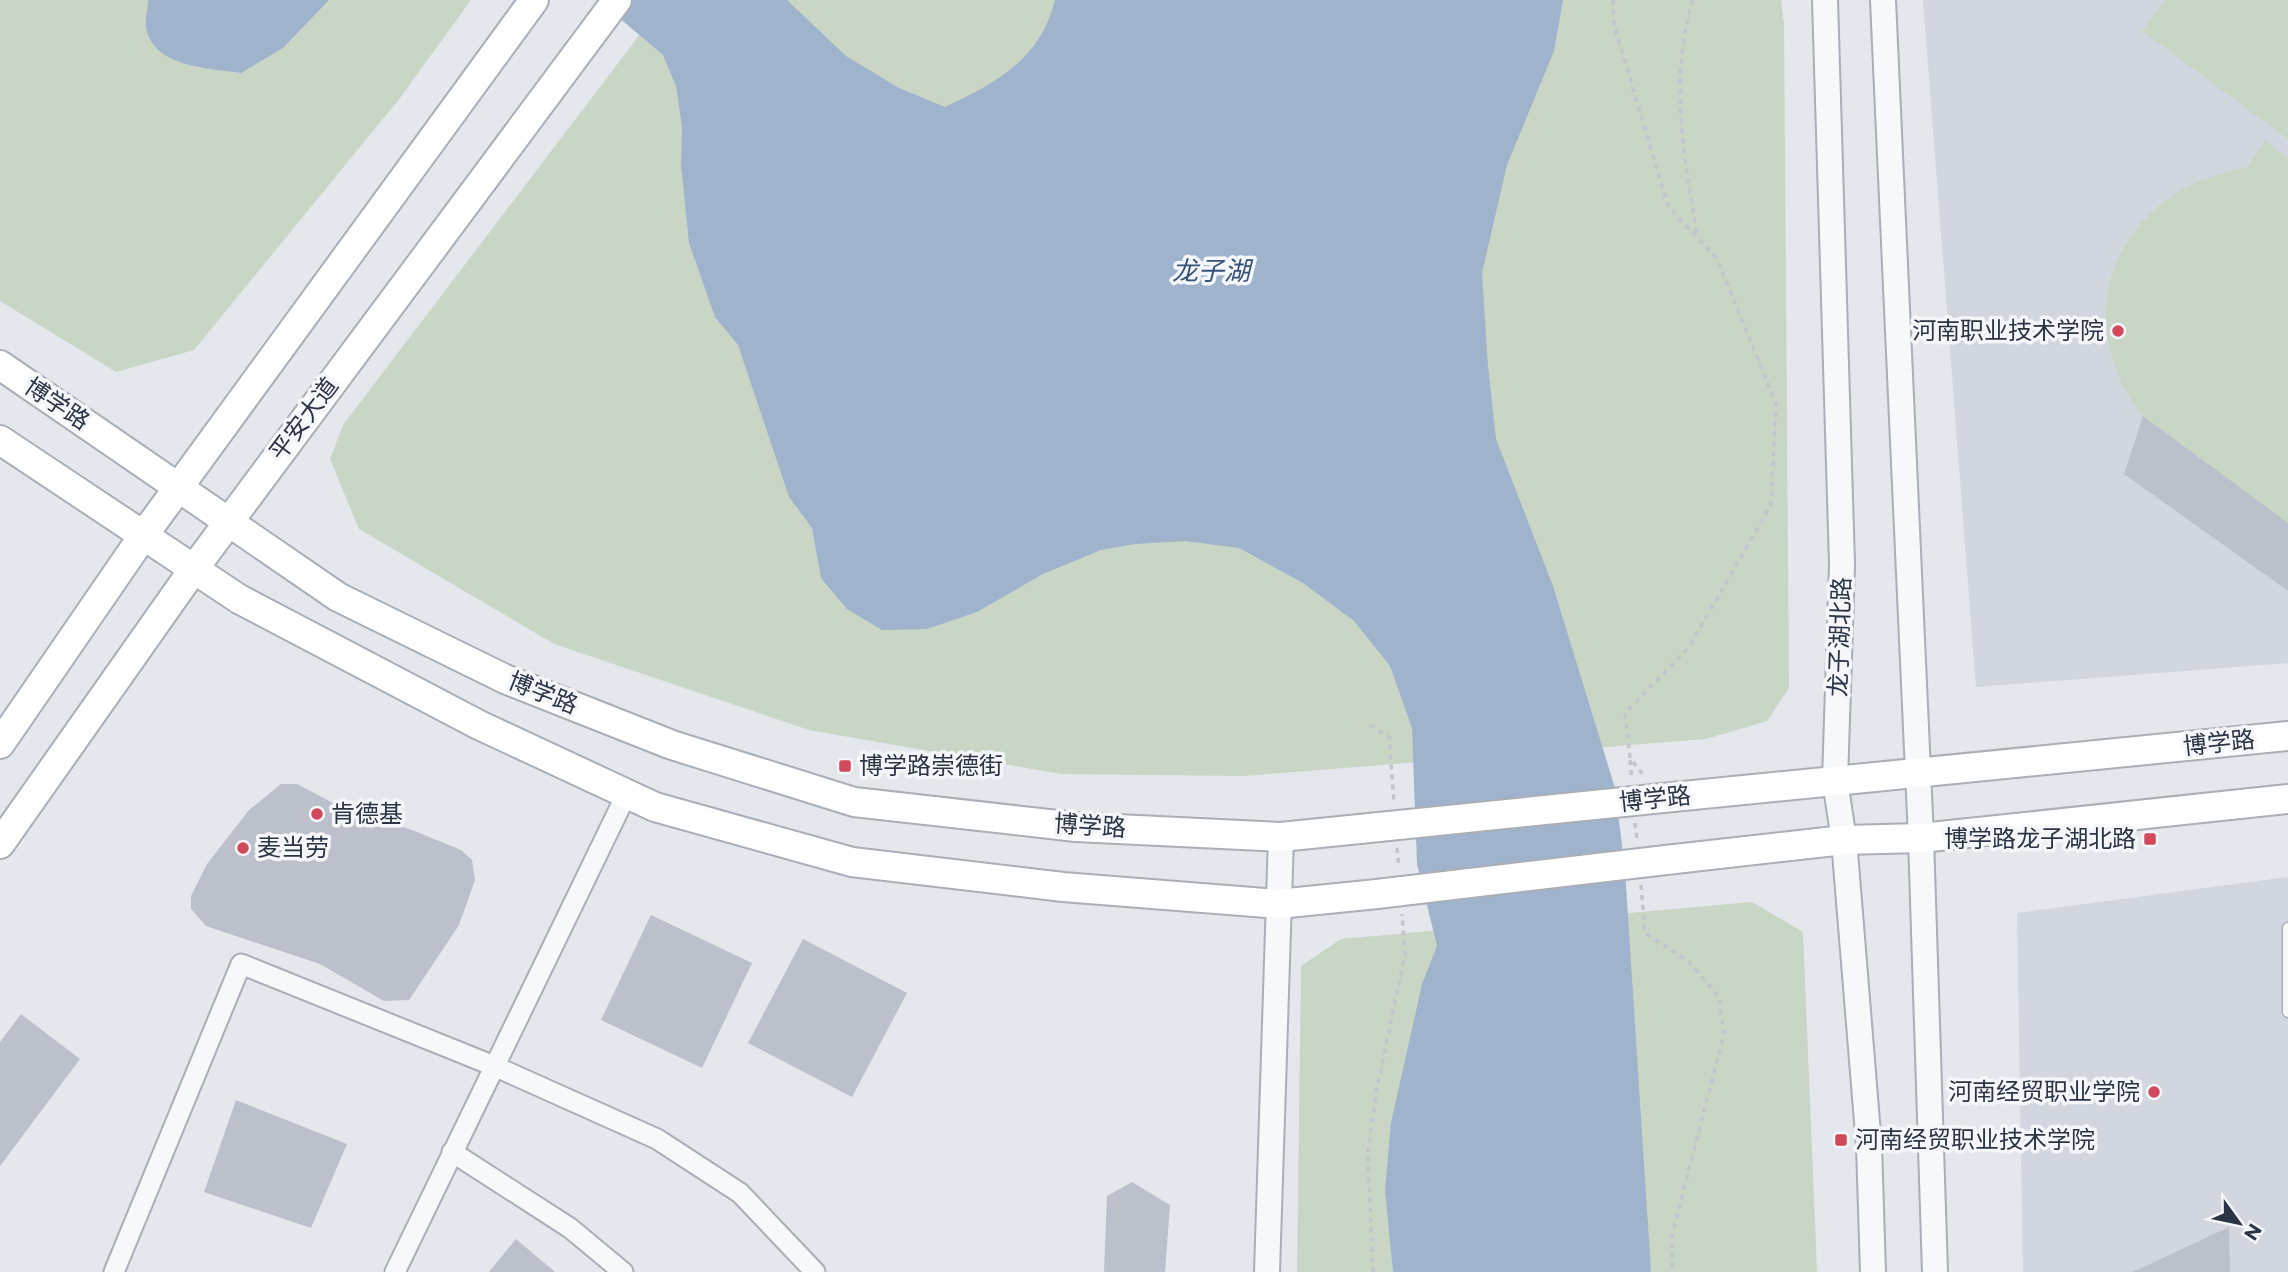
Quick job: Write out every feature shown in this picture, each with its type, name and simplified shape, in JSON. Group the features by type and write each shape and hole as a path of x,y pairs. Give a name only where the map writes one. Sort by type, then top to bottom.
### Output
{"main road":[{"path":"0,744 143,536 534,0"},
{"name":"平安大道","path":"0,845 227,523 617,0"},
{"name":"博学路","path":"0,365 338,597 505,679 672,745 854,802 1076,827 1281,836 1835,780 1918,775 2288,736"},
{"path":"0,440 239,599 479,725 655,807 852,863 1063,887 1278,904 1844,840 1921,838 2288,799"}],"street":[{"name":"龙子湖北路","path":"1825,0 1842,564 1835,780 1844,840 1869,1146 1874,1272"},
{"path":"1883,0 1921,838 1935,1272"},
{"path":"395,1272 627,793"},
{"path":"1267,1272 1281,836"},
{"path":"114,1272 240,964 494,1066 657,1139 740,1193 815,1272"},
{"path":"452,1152 570,1228 623,1272"}],"lane":[{"path":"2288,928 2288,1012"}],"path":[{"path":"1613,0 1614,25 1668,206 1717,259 1776,403 1771,505 1689,647 1625,713 1632,785"},
{"path":"1693,0 1680,63 1681,130 1697,237"},
{"path":"1370,725 1389,737 1390,826 1399,873"},
{"path":"1629,758 1663,798"},
{"path":"1634,812 1638,852"},
{"path":"1640,879 1645,933 1688,961 1719,996 1724,1034 1672,1235 1672,1272"},
{"path":"1373,1272 1368,1153 1376,1093 1405,954 1402,914"}],"shaded area":[{"name":"河南职业技术学院","path":"1923,0 2288,0 2288,663 1976,687"},
{"name":"河南经贸职业学院","path":"2288,877 2288,1272 2023,1272 2017,913"}],"green space":[{"path":"0,0 471,0 400,98 194,350 116,372 0,301"},
{"path":"666,0 1781,0 1784,24 1789,688 1767,721 1706,739 1244,776 1061,774 809,730 554,644 359,529 330,459 343,425"},
{"path":"2165,0 2288,0 2288,139 2142,31"},
{"path":"2265,141 2288,158 2288,523 2149,425 2129,396 2115,366 2107,335 2106,304 2112,273 2125,245 2145,218 2190,185 2247,167"},
{"path":"1752,902 1803,932 1817,1272 1297,1272 1301,966 1341,939"}],"water":[{"path":"148,0 329,0 283,48 241,73 185,64 160,51 151,41 146,28"},
{"name":"龙子湖","path":"598,0 787,0 846,56 899,88 945,107 982,89 1014,67 1039,39 1055,0 1563,0 1554,51 1507,165 1482,273 1488,366 1496,439 1553,586 1615,788 1625,870 1651,1272 1393,1272 1385,1190 1391,1123 1422,984 1437,946 1417,864 1412,728 1390,666 1354,621 1303,583 1239,548 1185,541 1135,544 1101,550 1043,574 977,612 927,629 882,630 847,609 821,578 812,528 789,497 738,345 715,317 689,243 681,164 682,127 676,86 663,55"}],"building":[{"path":"2143,416 2288,523 2288,591 2124,474"},
{"path":"281,784 297,784 333,803 461,850 472,860 475,880 459,925 409,1000 384,1001 320,964 206,926 191,909 191,896 207,864 249,810"},
{"path":"651,915 752,963 702,1068 601,1020"},
{"path":"803,939 907,993 852,1097 748,1043"},
{"path":"21,1014 80,1059 0,1166 0,1042"},
{"path":"236,1100 347,1144 311,1228 204,1192"},
{"path":"1132,1182 1170,1205 1165,1272 1104,1272 1107,1196"},
{"path":"2229,1227 2230,1272 2133,1272"},
{"path":"516,1239 555,1272 489,1272"}],"place":[{"name":"河南职业技术学院","path":"2118,331"},
{"name":"博学路崇德街","path":"845,766"},
{"name":"肯德基","path":"317,814"},
{"name":"博学路龙子湖北路","path":"2150,839"},
{"name":"麦当劳","path":"243,848"},
{"name":"河南经贸职业学院","path":"2154,1092"},
{"name":"河南经贸职业技术学院","path":"1841,1140"}]}
